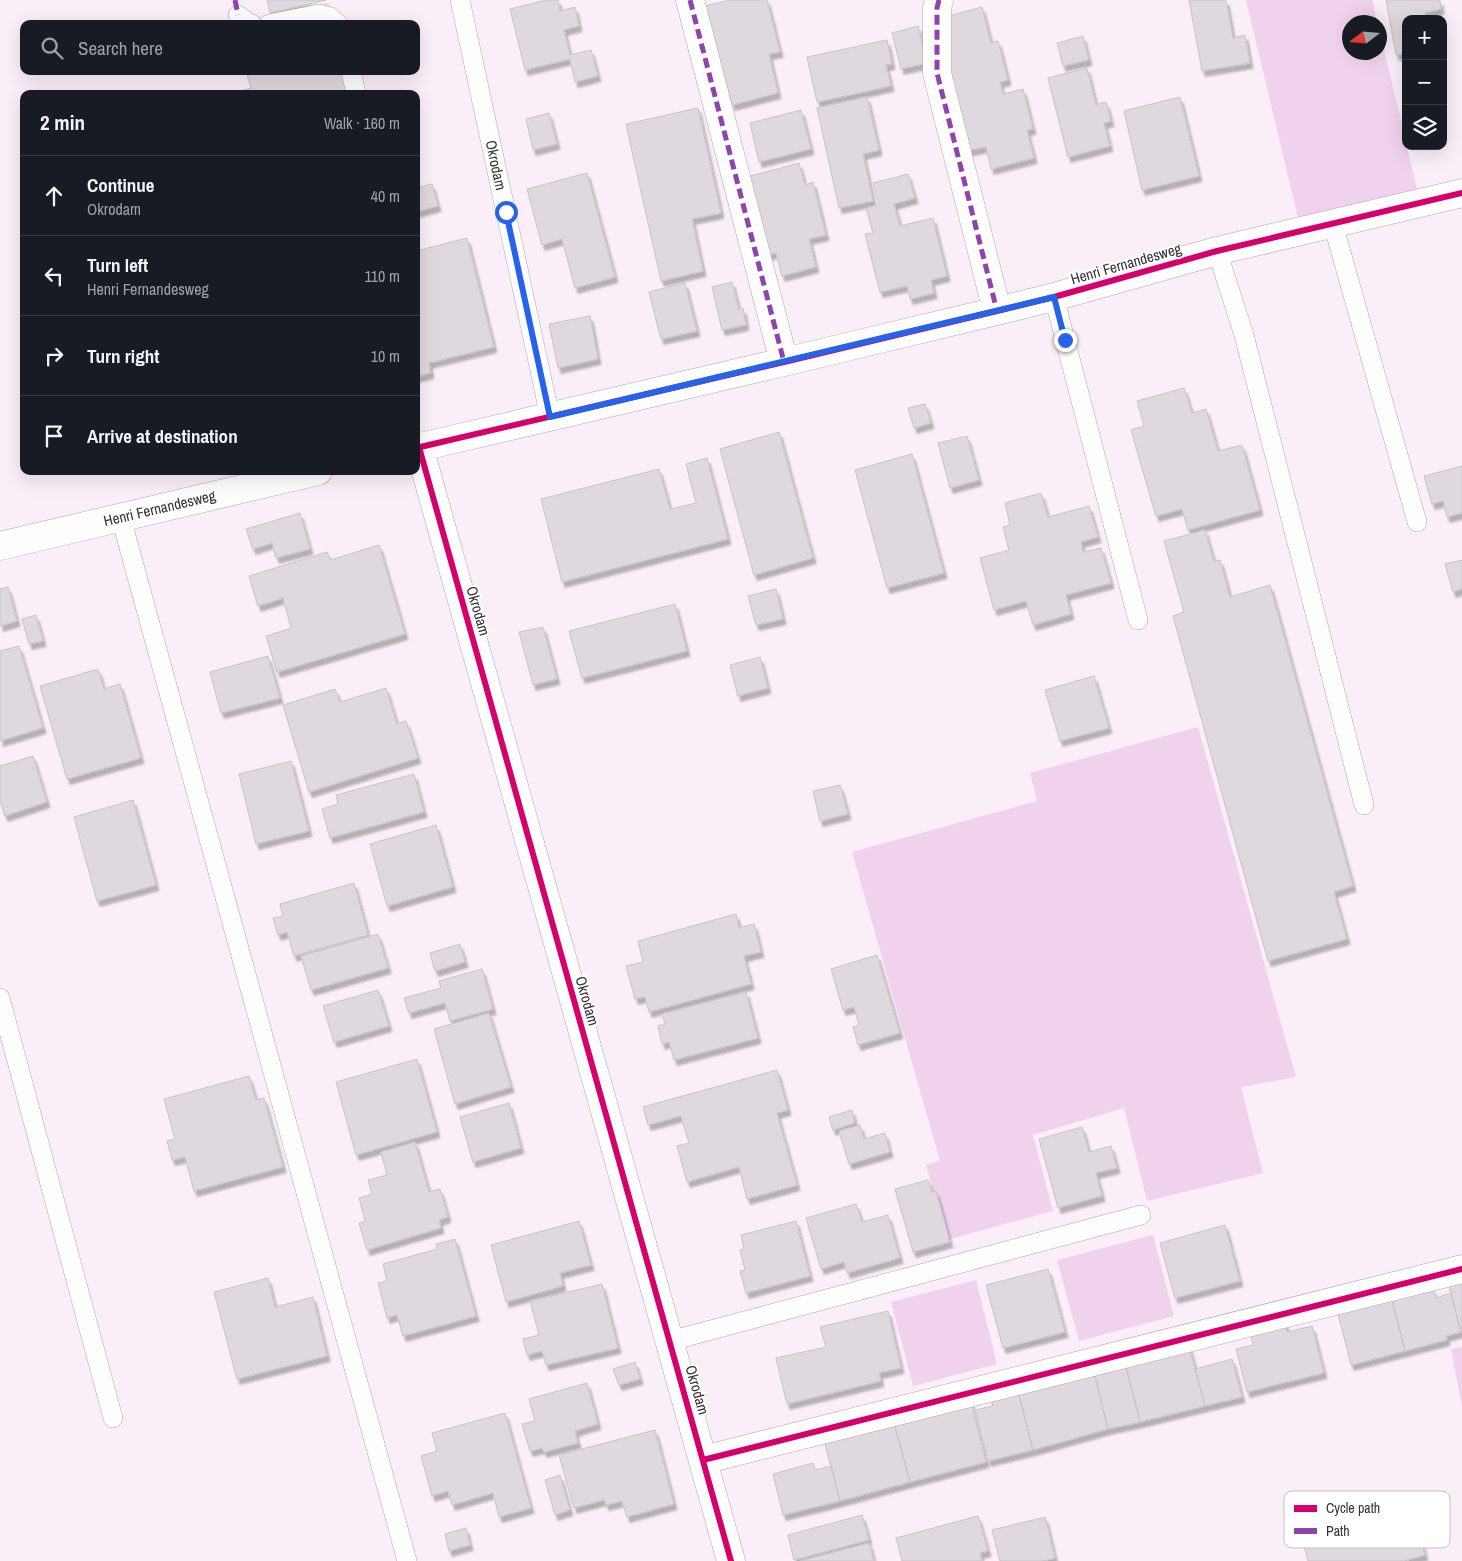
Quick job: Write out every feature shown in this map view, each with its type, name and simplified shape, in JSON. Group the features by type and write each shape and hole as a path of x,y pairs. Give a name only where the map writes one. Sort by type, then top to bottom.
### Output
{"street":[{"path":"690,0 784,362"},
{"path":"939,0 937,8 937,73 997,311"},
{"name":"Henri Fernandesweg","path":"420,444 550,417 997,311 1217,251 1462,193"},
{"name":"Okrodam","path":"420,456 731,1561"},
{"name":"Henri Fernandesweg","path":"0,546 301,475"},
{"path":"704,1460 1462,1269"}],"lane":[{"name":"Okrodam","path":"460,0 550,417"},
{"path":"289,20 319,14 333,20"},
{"path":"352,75 355,90"},
{"path":"1333,224 1417,522"},
{"path":"1217,251 1244,335 1364,805"},
{"path":"1054,297 1138,620"},
{"path":"121,518 407,1561"},
{"path":"0,998 113,1418"},
{"path":"670,1341 1141,1215"}],"shaded area":[{"path":"1246,0 1372,0 1375,15 1342,15 1342,60 1387,60 1402,125 1402,150 1408,150 1417,189 1298,218"},
{"path":"1198,727 1296,1077 1241,1087 1263,1173 1147,1201 1124,1108 1033,1135 1053,1211 946,1240 926,1165 940,1161 852,852 1037,801 1030,773"},
{"path":"1153,1235 1174,1316 1079,1341 1057,1260"},
{"path":"976,1280 997,1364 913,1386 891,1302"},
{"path":"1462,1347 1462,1407 1451,1349"}],"building":[{"path":"267,0 326,0 270,13"},
{"path":"546,0 558,0 560,11 575,7 579,26 564,30 570,55 591,50 598,76 575,82 570,59 525,70 510,9"},
{"path":"730,0 767,0 780,52 769,54 778,93 732,105 705,6"},
{"path":"1189,0 1226,0 1233,38 1245,35 1250,63 1202,71"},
{"path":"1386,0 1440,0 1441,9 1425,13 1426,15 1402,15 1402,54 1396,55"},
{"path":"982,7 991,43 998,41 1008,80 1000,82 1003,94 1023,89 1033,129 1027,130 1034,158 991,169 986,147 966,151 942,52 941,18"},
{"path":"918,26 927,63 901,69 892,33"},
{"path":"1083,36 1089,60 1063,66 1057,43"},
{"path":"887,40 892,64 886,65 891,86 817,102 807,57"},
{"path":"1087,68 1096,105 1106,102 1111,121 1104,123 1110,146 1068,157 1048,78"},
{"path":"247,75 345,75 350,90 244,90 251,88"},
{"path":"867,97 879,150 863,154 873,201 839,208 817,108"},
{"path":"1180,97 1199,176 1142,190 1124,111"},
{"path":"698,108 721,213 692,219 703,271 661,281 626,124"},
{"path":"801,110 811,149 759,162 750,123"},
{"path":"549,113 557,144 533,150 526,119"},
{"path":"799,163 805,185 813,182 826,235 809,239 816,267 782,276 776,253 767,255 747,177"},
{"path":"587,173 615,277 575,288 562,239 542,245 527,189"},
{"path":"908,174 915,198 894,204 900,226 933,218 947,276 931,280 934,293 910,299 907,286 880,292 865,234 873,233 866,208 879,205 873,183"},
{"path":"432,184 438,206 420,211 420,187"},
{"path":"467,238 494,347 429,363 431,373 420,376 420,250"},
{"path":"732,282 739,310 743,308 746,325 722,330 712,287"},
{"path":"685,283 697,331 661,339 649,292"},
{"path":"590,316 598,359 558,368 549,324"},
{"path":"1184,388 1192,413 1206,409 1218,451 1242,445 1260,510 1188,530 1182,509 1156,516 1131,430 1144,426 1137,401"},
{"path":"925,404 931,423 914,428 908,408"},
{"path":"779,432 813,558 754,575 720,449"},
{"path":"967,436 979,480 950,488 938,443"},
{"path":"912,454 944,573 887,588 855,470"},
{"path":"707,458 728,539 562,582 541,499 659,469 670,509 696,503 686,464"},
{"path":"1462,466 1462,513 1447,517 1443,501 1432,504 1424,476"},
{"path":"1041,493 1048,517 1089,506 1098,537 1081,542 1083,552 1101,548 1111,583 1066,595 1071,614 1033,625 1026,601 994,610 980,558 1009,550 1003,527 1010,525 1005,503"},
{"path":"300,513 310,549 276,558 272,543 253,549 246,529"},
{"path":"1205,530 1214,561 1220,560 1230,597 1270,585 1353,886 1334,892 1347,939 1268,961 1173,616 1184,612 1164,541"},
{"path":"379,545 405,634 277,672 266,636 291,628 283,598 258,606 249,576 327,552 330,560"},
{"path":"1462,560 1462,589 1453,592 1445,564"},
{"path":"8,587 17,621 0,626 0,589"},
{"path":"776,589 783,619 756,625 748,596"},
{"path":"675,604 687,651 582,678 569,631"},
{"path":"36,615 43,641 29,644 22,619"},
{"path":"543,627 557,679 533,685 519,632"},
{"path":"19,646 43,728 0,741 0,651"},
{"path":"268,656 280,698 221,713 210,672"},
{"path":"760,657 768,688 738,696 730,665"},
{"path":"98,669 104,689 120,684 141,758 67,779 40,686"},
{"path":"1094,676 1109,728 1060,741 1045,690"},
{"path":"386,688 397,724 406,721 418,758 309,792 283,705 335,689 340,702"},
{"path":"33,756 47,802 5,816 0,801 0,766"},
{"path":"291,761 309,831 256,844 239,774"},
{"path":"414,774 424,812 330,838 322,809 338,804 336,795"},
{"path":"840,785 848,814 820,821 813,791"},
{"path":"133,800 156,885 97,901 74,817"},
{"path":"436,825 453,887 387,906 370,844"},
{"path":"354,883 368,935 294,956 287,932 278,935 273,918 283,916 280,904"},
{"path":"736,914 739,928 754,924 761,952 744,956 751,984 649,1012 645,997 635,999 626,966 643,962 638,941"},
{"path":"378,934 388,968 311,990 301,956"},
{"path":"460,944 465,962 435,971 430,953"},
{"path":"877,955 900,1033 858,1045 853,1027 859,1025 854,1007 843,1010 831,969"},
{"path":"482,969 493,1009 450,1021 445,1003 409,1013 404,998 441,988 439,981"},
{"path":"378,990 389,1026 334,1042 323,1006"},
{"path":"746,992 758,1038 674,1060 669,1042 662,1044 658,1026 665,1024 662,1014"},
{"path":"489,1013 511,1087 455,1104 434,1029"},
{"path":"417,1059 437,1132 356,1155 336,1082"},
{"path":"777,1070 788,1110 777,1113 797,1185 747,1199 739,1167 687,1182 677,1146 689,1143 681,1116 648,1125 643,1107"},
{"path":"249,1076 256,1100 264,1098 283,1167 194,1191 185,1157 172,1160 167,1141 175,1139 164,1099"},
{"path":"509,1103 521,1148 473,1162 460,1117"},
{"path":"852,1110 855,1123 833,1130 829,1117"},
{"path":"860,1125 864,1139 885,1133 890,1152 849,1164 839,1131"},
{"path":"1082,1127 1089,1152 1111,1146 1117,1168 1096,1173 1102,1196 1058,1208 1039,1139"},
{"path":"415,1142 429,1192 440,1189 448,1217 439,1220 441,1228 367,1250 359,1223 365,1221 359,1198 372,1194 368,1180 387,1175 381,1152"},
{"path":"928,1180 932,1192 936,1191 950,1242 913,1252 895,1189"},
{"path":"856,1204 862,1222 888,1215 900,1258 847,1273 844,1262 821,1269 806,1218"},
{"path":"579,1221 591,1265 560,1273 563,1286 506,1302 491,1245"},
{"path":"796,1221 810,1276 746,1293 740,1271 745,1270 740,1250 744,1249 741,1235"},
{"path":"1225,1225 1240,1281 1175,1298 1160,1243"},
{"path":"455,1239 476,1316 403,1336 397,1315 387,1318 378,1283 387,1281 383,1264 437,1249 436,1244"},
{"path":"1048,1269 1065,1332 1003,1348 986,1285"},
{"path":"268,1278 275,1307 313,1297 327,1356 237,1379 214,1292"},
{"path":"1462,1282 1462,1332 1461,1332 1449,1286"},
{"path":"602,1284 618,1348 546,1365 542,1351 527,1355 523,1339 539,1335 530,1301"},
{"path":"1433,1289 1436,1298 1451,1293 1461,1332 1446,1336 1447,1340 1405,1351 1392,1300"},
{"path":"1391,1296 1405,1351 1351,1365 1337,1310"},
{"path":"888,1311 901,1368 879,1373 881,1381 787,1404 776,1358 826,1347 820,1327"},
{"path":"1285,1322 1287,1332 1312,1326 1324,1373 1247,1392 1236,1349 1253,1345 1250,1331"},
{"path":"1189,1346 1205,1406 1140,1422 1125,1362"},
{"path":"1232,1359 1242,1397 1205,1406 1195,1369"},
{"path":"635,1362 640,1379 619,1385 613,1369"},
{"path":"1126,1368 1140,1422 1108,1429 1095,1376"},
{"path":"1086,1369 1089,1378 1095,1376 1108,1429 1033,1450 1017,1387"},
{"path":"587,1383 598,1424 575,1431 578,1443 544,1452 542,1448 530,1451 522,1424 535,1421 529,1399"},
{"path":"1017,1387 1033,1450 988,1461 975,1410 993,1406 989,1394"},
{"path":"970,1398 986,1462 910,1482 893,1419"},
{"path":"505,1413 531,1508 499,1517 493,1493 452,1505 448,1491 432,1496 421,1456 437,1451 432,1433"},
{"path":"893,1419 910,1482 840,1501 823,1437"},
{"path":"655,1430 674,1504 627,1517 622,1501 606,1505 604,1500 574,1508 559,1455"},
{"path":"813,1463 815,1470 831,1466 840,1501 783,1515 773,1474"},
{"path":"560,1475 570,1510 555,1515 545,1480"},
{"path":"862,1515 869,1540 794,1560 788,1535"},
{"path":"978,1516 988,1551 980,1553 982,1561 902,1561 896,1538"},
{"path":"1045,1517 1055,1558 1042,1561 1000,1561 992,1530"},
{"path":"466,1528 470,1545 449,1551 445,1534"},
{"path":"869,1543 874,1561 800,1561"},
{"path":"1304,1548 1423,1548 1425,1555 1404,1561 1308,1561"}],"marked path":[{"path":"235,0 238,15"},
{"path":"690,0 784,362"},
{"path":"939,0 937,8 937,73 997,311"}],"cycle path":[{"path":"420,447 997,311 1217,251 1462,193"},
{"path":"420,451 731,1561"},
{"path":"703,1460 1462,1269"}],"route":[{"path":"506,212 550,417 1054,297 1065,340"}]}
